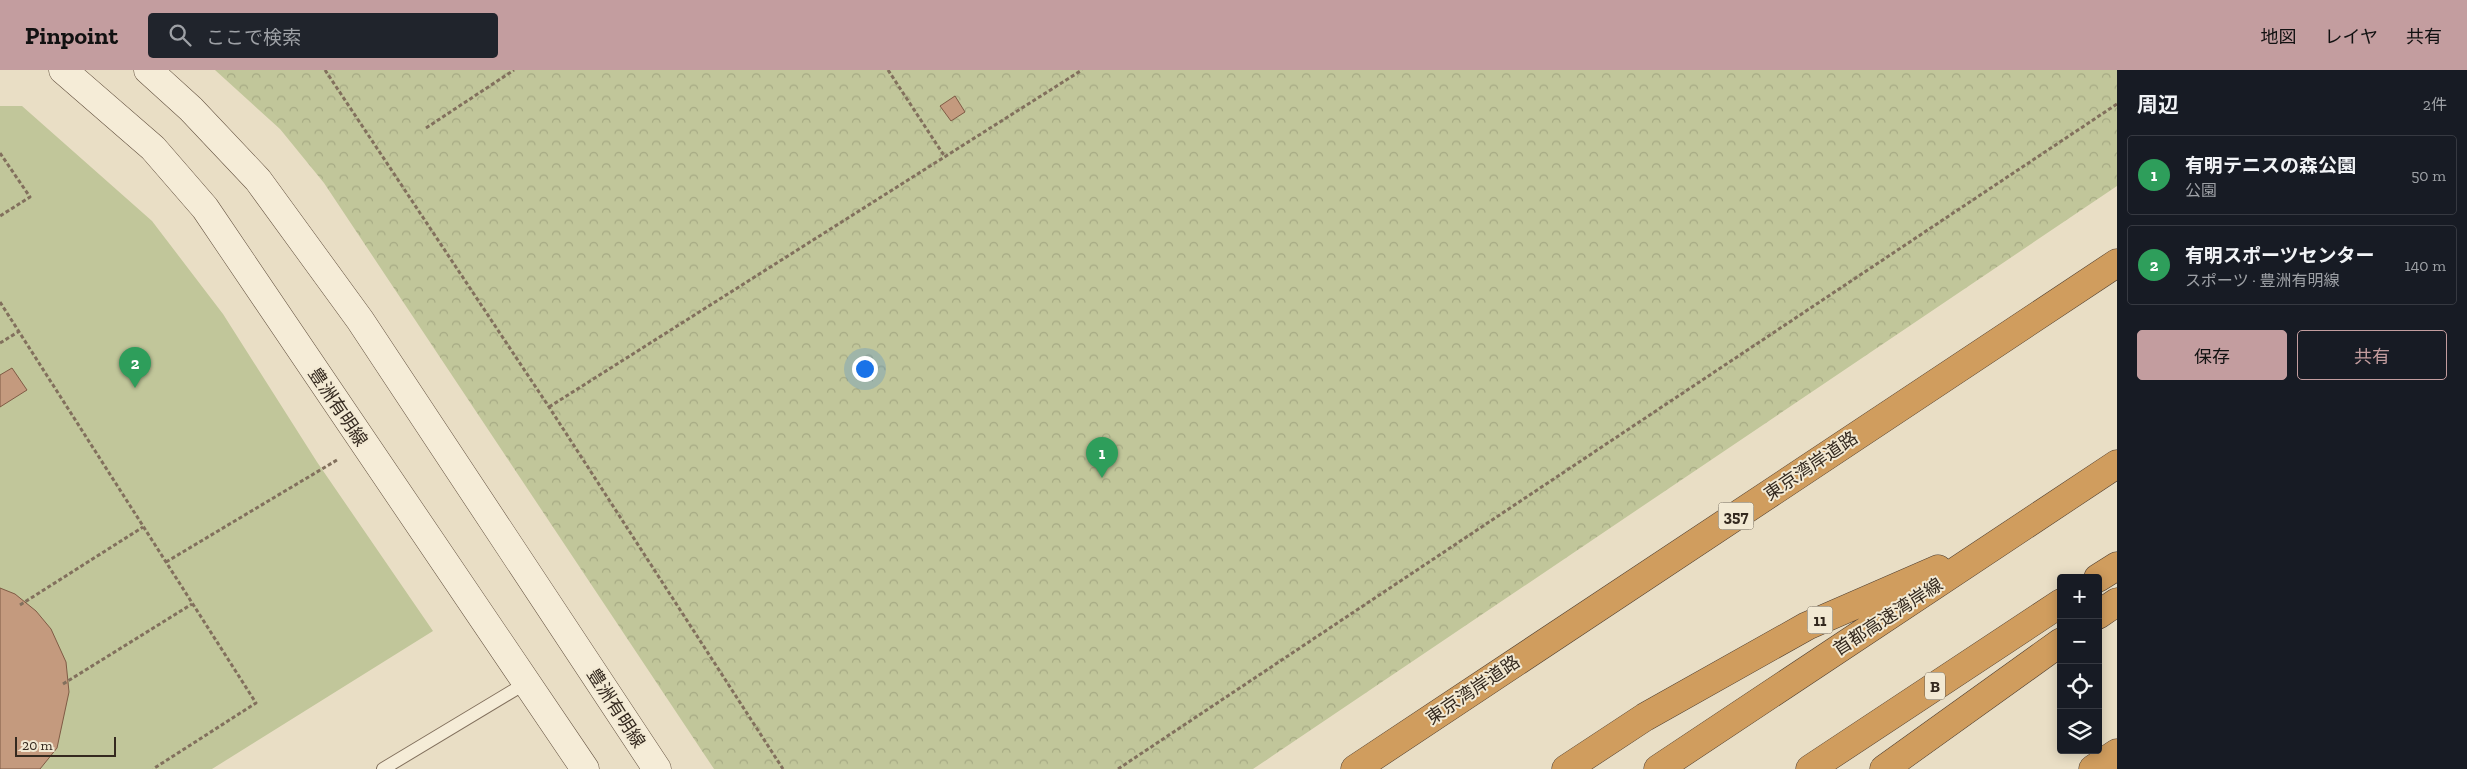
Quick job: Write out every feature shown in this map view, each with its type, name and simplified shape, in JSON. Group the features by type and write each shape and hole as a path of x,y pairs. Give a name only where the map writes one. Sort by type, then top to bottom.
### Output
{"highway":[{"name":"東京湾岸道路","path":"1355,769 2117,263"},
{"name":"首都高速湾岸線","path":"1667,763 2004,541 2117,464"},
{"name":"11","path":"1566,769 1645,718 1807,626 2004,541"},
{"path":"2102,575 2117,566"},
{"path":"2102,612 2117,602"},
{"name":"B","path":"1810,769 2057,606"},
{"path":"1884,769 2057,645"},
{"path":"2093,769 2117,753"}],"main road":[{"name":"豊洲有明線","path":"62,70 153,148 205,208 585,769"},
{"name":"豊洲有明線","path":"148,70 191,109 258,180 360,320 657,769"}],"lane":[{"path":"383,769 526,683"}],"path":[{"path":"325,70 549,407 783,769"},
{"path":"426,128 514,70"},
{"path":"888,70 944,157"},
{"path":"549,407 1082,70"},
{"path":"1118,769 2117,104"},
{"path":"0,153 30,197 0,216"},
{"path":"0,302 256,703 153,769"},
{"path":"0,343 18,332"},
{"path":"166,562 340,459"},
{"path":"20,605 143,527"},
{"path":"63,684 192,604"}],"green space":[{"path":"215,70 2117,70 2117,186 1253,769 714,769 324,183 280,129"},
{"path":"0,106 22,106 152,221 223,314 317,462 433,631 212,769 0,769"}],"building":[{"path":"955,96 965,112 951,121 940,106"},
{"path":"12,368 27,390 0,407 0,375"},
{"path":"0,588 15,594 36,611 51,629 66,662 69,692 57,748 40,769 0,769"}],"place":[{"name":"有明スポーツセンター","path":"135,388"},
{"name":"有明テニスの森公園","path":"1102,478"}]}
